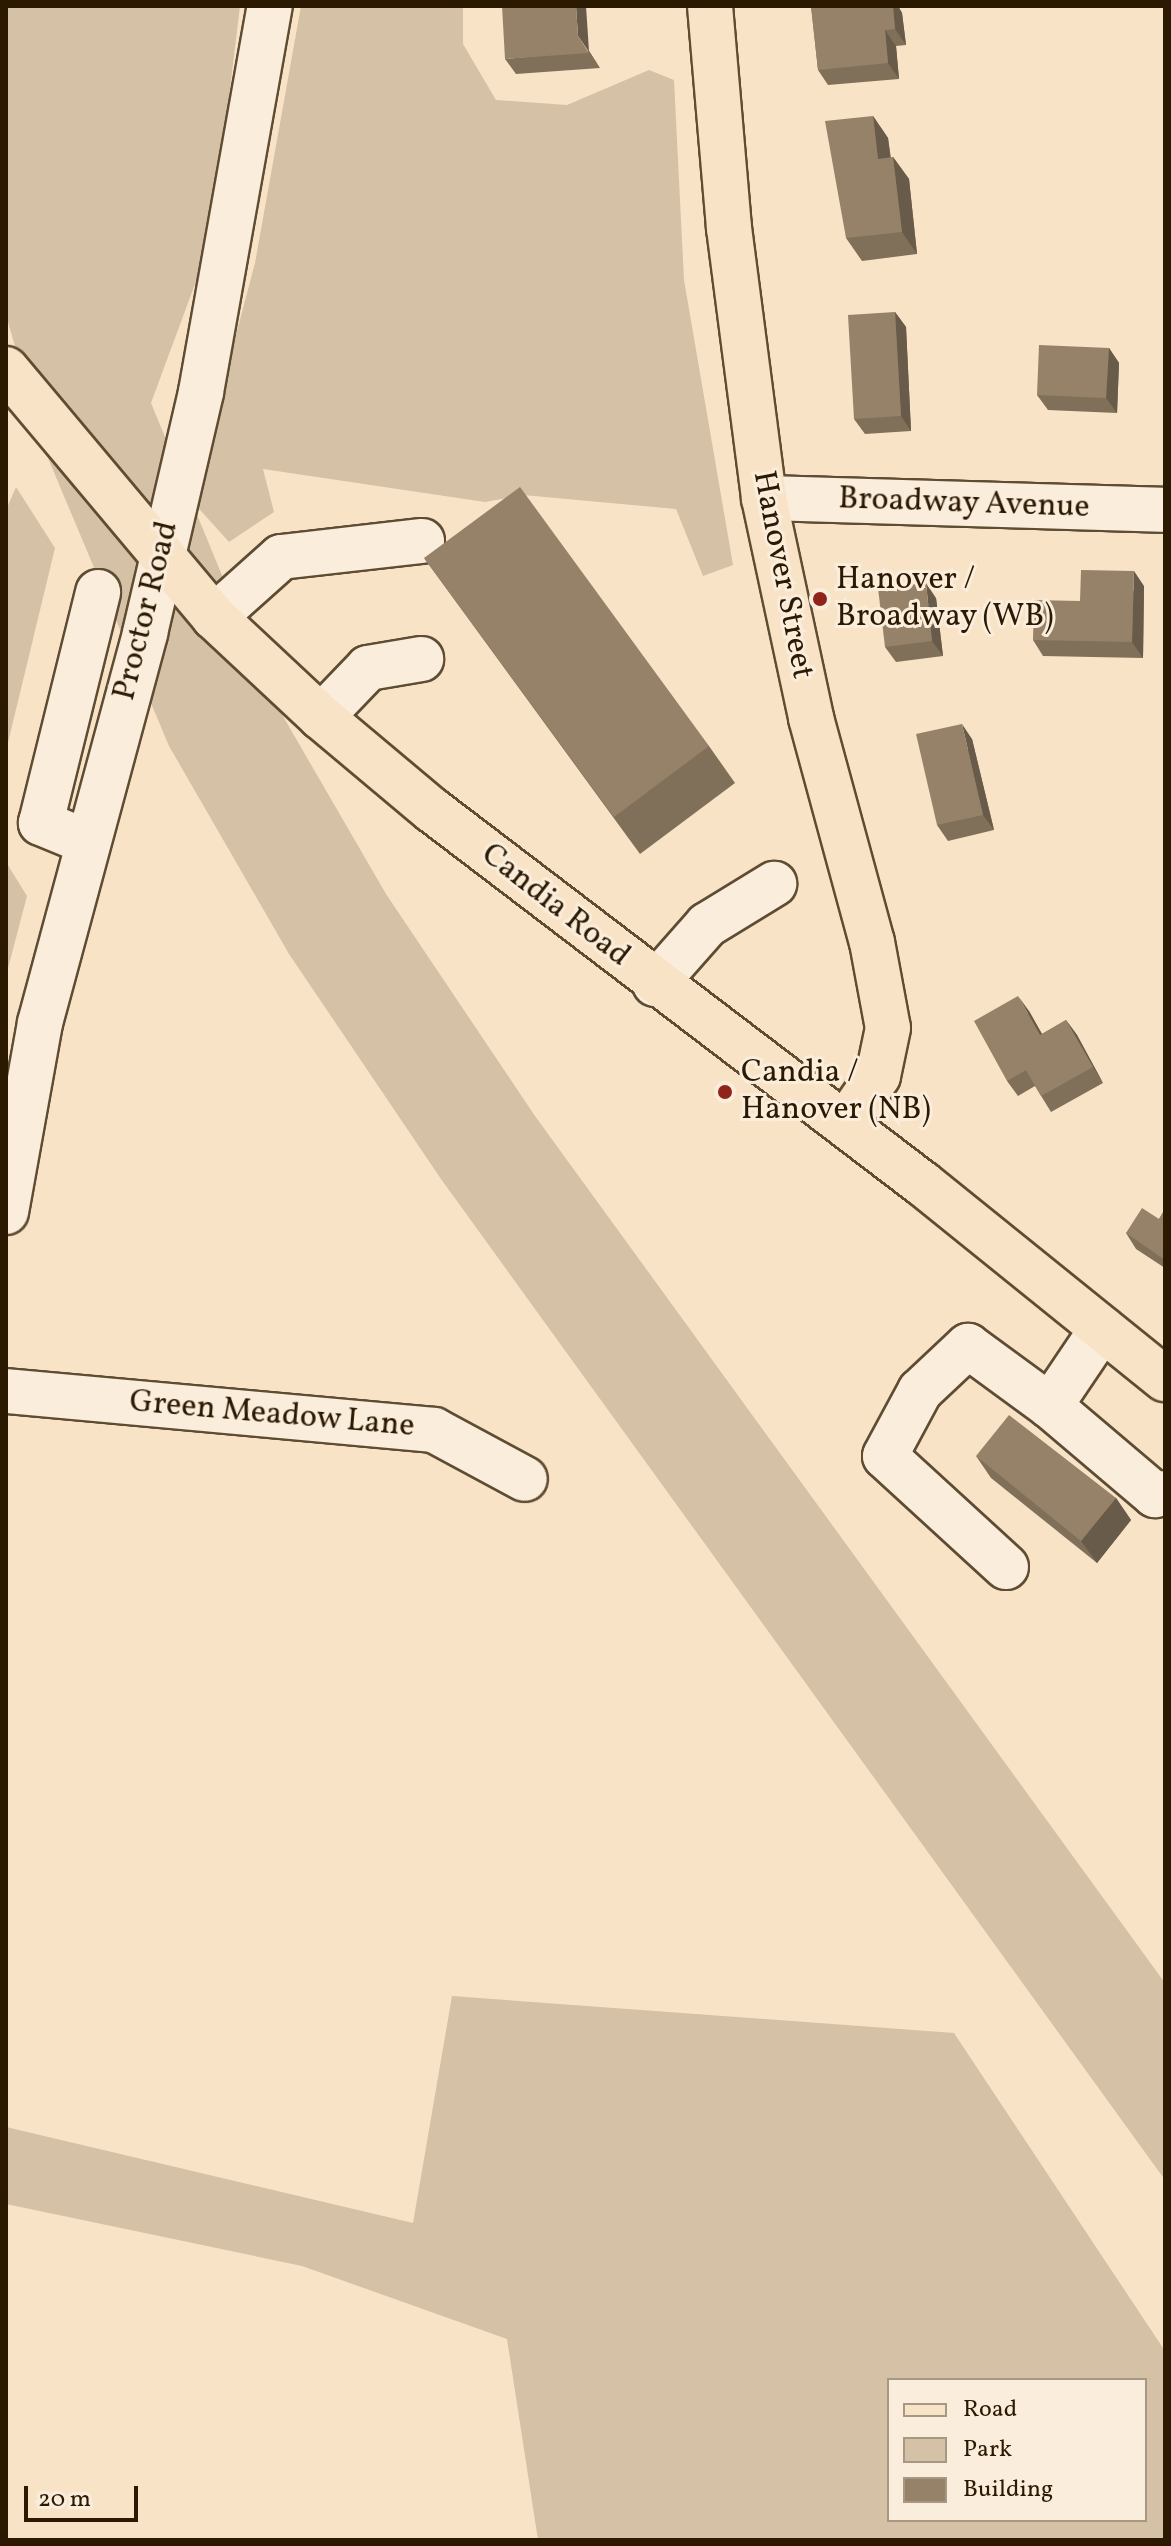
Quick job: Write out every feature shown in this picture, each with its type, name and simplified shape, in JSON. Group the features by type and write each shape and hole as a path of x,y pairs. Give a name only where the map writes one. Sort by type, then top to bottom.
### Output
{"main road":[{"name":"Hanover Street","path":"710,6 729,228 764,498 811,718 872,942 886,1015 887,1052 878,1076 845,1124"},
{"name":"Candia Road","path":"6,369 161,558 214,617 321,717 655,984 845,1124 1165,1379"}],"street":[{"name":"Proctor Road","path":"6,1212 40,1023 129,686 201,392 270,6"},
{"name":"Broadway Avenue","path":"764,498 1165,510"},
{"path":"214,617 281,557 422,541"},
{"path":"87,842 41,823 98,592"},
{"path":"321,717 368,668 421,659"},
{"path":"78,671 129,686"},
{"path":"655,984 707,925 774,884"},
{"path":"1050,1406 1102,1329"},
{"path":"1006,1567 885,1456 920,1391 968,1346 1050,1406 1155,1495 1164,1494"},
{"name":"Green Meadow Lane","path":"6,1391 434,1430 525,1479"}],"green space":[{"path":"6,6 240,6 212,238 151,403 273,699 386,894 535,1116 1165,1983 1165,2180 441,1179 289,954 169,746 45,451 6,315"},
{"path":"301,6 463,6 463,44 496,100 567,105 649,70 674,80 684,280 733,565 703,576 676,509 523,495 485,502 263,469 274,512 229,542 192,501 255,263"},
{"path":"16,487 55,548 6,751 6,510"},
{"path":"6,862 27,896 6,976"},
{"path":"452,1996 954,2033 1165,2351 1165,2540 538,2540 507,2339 302,2266 6,2204 6,2127 413,2223"}],"building":[{"path":"502,6 576,6 578,36 589,53 505,59"},
{"path":"811,6 893,6 895,29 885,30 888,63 818,70"},
{"path":"873,116 878,159 893,157 902,232 846,238 825,121"},
{"path":"895,312 901,416 854,419 848,315"},
{"path":"1039,345 1109,348 1106,398 1037,395"},
{"path":"520,487 709,746 614,817 424,558"},
{"path":"1081,570 1134,571 1132,642 1033,640 1034,600 1080,601"},
{"path":"926,583 932,641 885,647 878,588"},
{"path":"962,724 983,815 937,825 916,734"},
{"path":"1018,996 1040,1035 1066,1020 1093,1067 1041,1096 1026,1070 1007,1081 974,1021"},
{"path":"1142,1208 1159,1219 1165,1209 1165,1260 1126,1233"},
{"path":"1009,1415 1116,1498 1081,1541 976,1456"}],"place":[{"name":"Hanover / Broadway (WB)","path":"820,599"},
{"name":"Candia / Hanover (NB)","path":"725,1092"}]}
